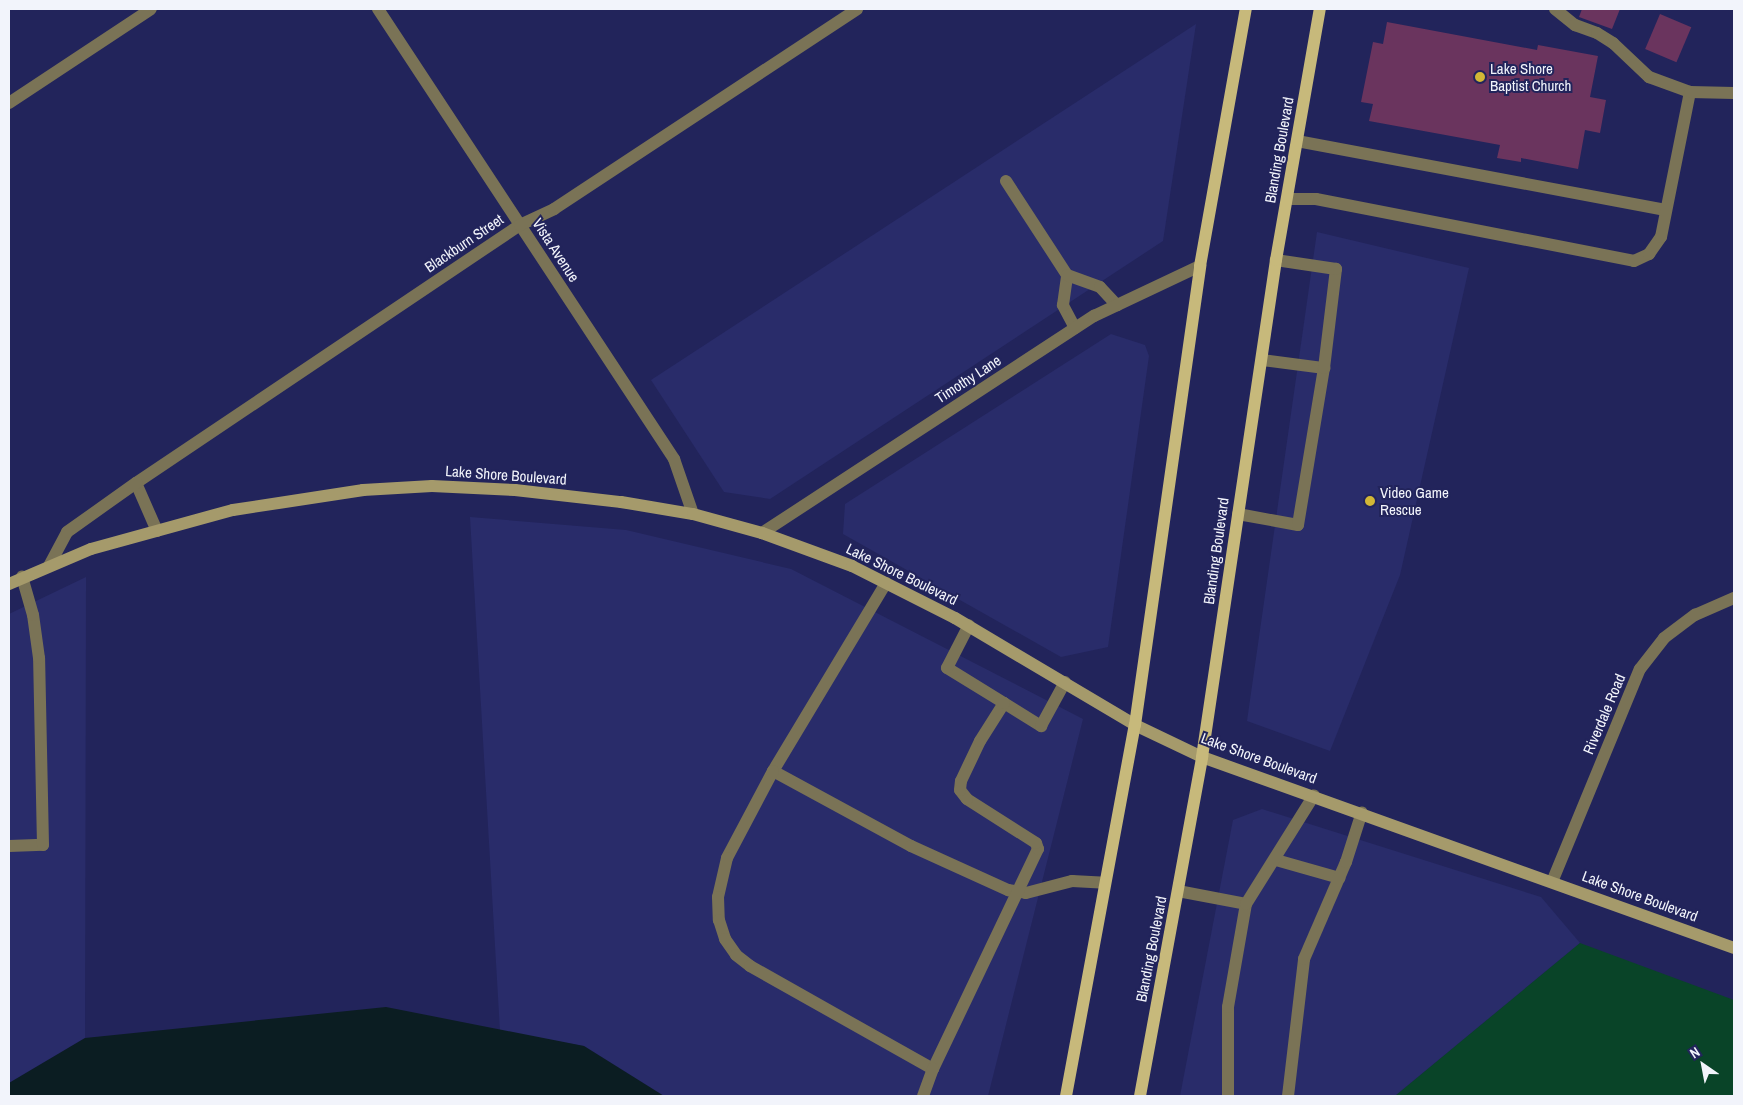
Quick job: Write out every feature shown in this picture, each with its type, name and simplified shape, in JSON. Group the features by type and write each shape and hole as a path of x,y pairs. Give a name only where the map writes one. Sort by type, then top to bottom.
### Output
{"main road":[{"path":"1066,1096 1135,725 1200,266 1246,9"},
{"name":"Blanding Boulevard","path":"1140,1096 1202,757 1276,260 1320,9"}],"street":[{"path":"9,102 151,9"},
{"name":"Vista Avenue","path":"378,9 674,459 693,514"},
{"name":"Blackburn Street","path":"48,566 67,532 136,483 520,225 554,209 857,9"},
{"path":"1555,9 1575,25 1597,33 1613,43 1648,77 1690,92 1734,93"},
{"path":"1287,199 1316,199 1634,261 1649,254 1661,237 1690,92"},
{"path":"1297,141 1666,210"},
{"path":"1006,181 1067,275 1100,287 1117,305"},
{"path":"1238,514 1298,525 1324,368 1336,270 1276,260"},
{"name":"Timothy Lane","path":"762,533 1074,328 1117,305 1200,266"},
{"path":"1067,275 1063,305 1074,328"},
{"path":"1262,360 1324,368"},
{"path":"136,483 157,531"},
{"name":"Lake Shore Boulevard","path":"9,584 91,549 233,510 300,498 432,486 515,490 621,502 693,514 762,533 852,566 969,625 1135,725 1202,757 1362,812 1734,948"},
{"path":"9,846 44,845 39,658 33,615 22,577"},
{"path":"886,583 773,771 727,858 718,897 719,920 725,939 736,955 750,966 933,1069"},
{"name":"Riverdale Road","path":"1552,882 1640,669 1664,638 1695,615 1734,598"},
{"path":"969,625 946,668 1041,726 1065,682"},
{"path":"923,1096 933,1069 1019,893 1036,854 1036,844 967,799 960,790 960,782 980,741 1004,703"},
{"path":"773,771 911,846 1019,893 1056,882 1105,883"},
{"path":"1228,1096 1228,1007 1246,904 1276,860 1314,795"},
{"path":"1288,1096 1304,960 1339,878 1362,812"},
{"path":"1276,860 1339,878"},
{"path":"1178,890 1246,904"}],"shaded area":[{"path":"1196,24 1163,241 770,499 724,492 651,380"},
{"path":"1317,232 1469,268 1400,575 1330,751 1247,721"},
{"path":"1111,334 1145,345 1149,356 1108,647 1061,657 843,534 845,504"},
{"path":"470,517 626,530 791,569 1083,719 988,1096 664,1096 584,1046 500,1031"},
{"path":"86,577 85,1038 9,1083 9,614"},
{"path":"1262,809 1541,897 1580,943 1395,1096 1180,1096 1233,820"},
{"path":"386,1007 584,1046 664,1096 9,1096 9,1083 85,1038"}],"green space":[{"path":"1580,943 1734,1000 1734,1096 1395,1096"}],"building":[{"path":"1582,9 1620,9 1612,29 1579,17"},
{"path":"1660,14 1691,27 1676,62 1645,49"},
{"name":"Lake Shore Baptist Church","path":"1387,22 1537,50 1538,45 1598,56 1590,97 1606,100 1600,133 1585,130 1578,169 1521,158 1521,162 1497,158 1500,145 1369,121 1373,104 1361,102 1373,42 1383,44"}],"place":[{"name":"Lake Shore Baptist Church","path":"1480,77"},
{"name":"Video Game Rescue","path":"1370,501"}]}
